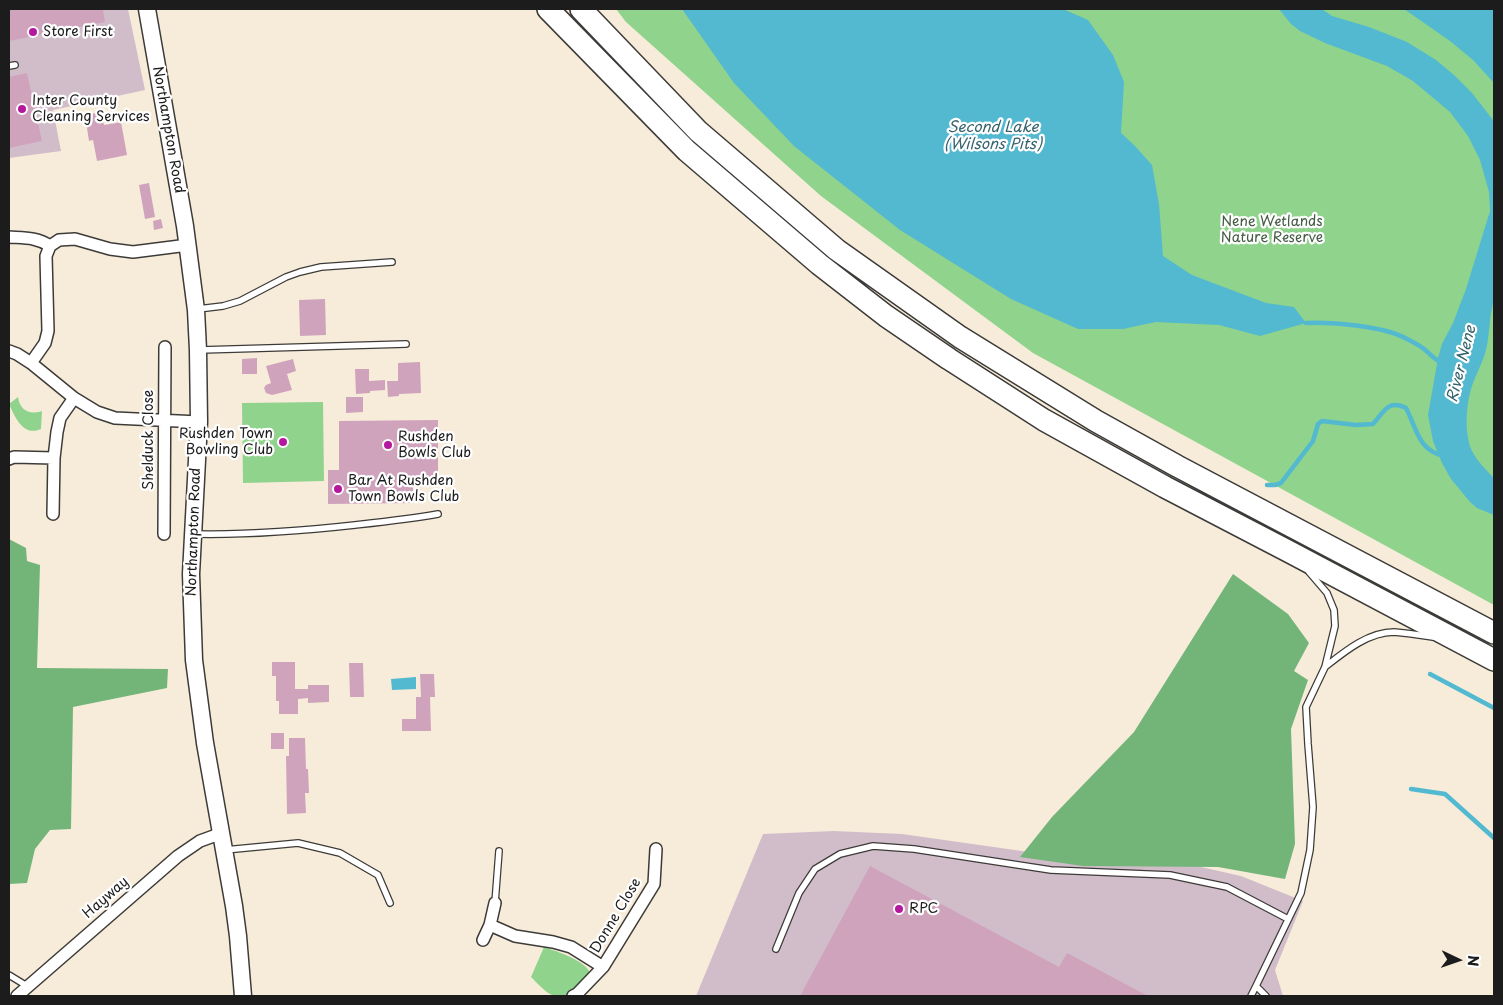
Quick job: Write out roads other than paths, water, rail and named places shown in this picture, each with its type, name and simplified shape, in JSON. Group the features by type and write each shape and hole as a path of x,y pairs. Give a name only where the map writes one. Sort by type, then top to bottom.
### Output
{"highway":[{"path":"548,9 687,151 819,264 886,316 1044,420 1165,487 1494,660"},
{"path":"581,9 698,131 837,250 960,337 1096,421 1494,633"}],"main road":[{"name":"Northampton Road","path":"147,9 188,245 196,310 198,422 191,574 194,660 238,936 243,996"}],"street":[{"path":"9,237 42,240 50,246"},
{"path":"31,363 45,343 48,331 46,256 50,246 59,240 75,239 110,249 133,252 188,245"},
{"name":"Shelduck Close","path":"164,347 164,534"},
{"path":"9,351 31,363 74,398 97,412 115,418 198,422"},
{"path":"53,514 54,458 60,418 74,398"},
{"path":"9,458 54,458"},
{"name":"Hayway","path":"17,996 178,856 200,841 222,833"},
{"name":"Donne Close","path":"573,996 603,967 654,884 656,849"},
{"path":"483,940 490,925 495,903"},
{"name":"Donne Close","path":"490,925 515,936 571,947 603,967"}],"lane":[{"path":"196,310 240,301 286,277 300,272 321,267 392,262"},
{"path":"198,350 406,344"},
{"path":"192,534 219,535 296,531 438,514"},
{"path":"1250,996 1301,893 1310,850 1313,807 1306,708 1325,667 1336,626 1334,610 1327,592 1288,551"},
{"path":"1325,667 1348,649 1369,638 1392,632 1455,639"},
{"path":"225,850 298,843 340,852 378,874 390,904"},
{"path":"776,949 799,893 814,869 840,854 873,846 914,849 1052,870 1170,875 1227,887 1288,919"},
{"path":"495,903 499,851"},
{"path":"9,975 28,986"},
{"path":"1256,986 1266,996"}],"water":[{"name":"Second Lake (Wilsons Pits)","path":"682,9 1063,9 1088,20 1113,55 1124,82 1121,133 1152,165 1159,204 1163,256 1192,275 1266,303 1294,307 1306,323 1260,336 1219,325 1156,322 1123,329 1078,329 1011,299 900,230 794,146 734,83"},
{"name":"River Nene","path":"1279,9 1322,9 1332,16 1369,27 1407,42 1436,60 1454,75 1472,93 1494,122 1494,300 1486,350 1470,393 1467,418 1469,444 1472,451 1479,462 1494,478 1494,515 1477,508 1451,479 1433,441 1428,415 1442,344 1453,323 1466,289 1490,211 1489,192 1480,160 1468,136 1450,112 1413,81 1387,66 1325,43 1300,31 1291,24"},
{"path":"1404,9 1494,9 1494,83 1473,60 1450,41"},
{"path":"416,677 416,689 392,690 391,679"}],"waterway":[{"path":"1306,323 1344,324 1385,331 1416,344 1442,363"},
{"path":"1267,485 1281,483 1313,441 1318,424 1322,421 1356,425 1373,424 1387,408 1395,405 1406,408 1423,444 1435,453 1444,456"},
{"path":"1430,674 1494,708"},
{"path":"1411,789 1445,794 1494,838"}],"place":[{"name":"Store First","path":"33,32"},
{"name":"Inter County Cleaning Services","path":"22,109"},
{"name":"Rushden Town Bowling Club","path":"283,442"},
{"name":"Rushden Bowls Club","path":"388,445"},
{"name":"Bar At Rushden Town Bowls Club","path":"338,489"},
{"name":"RPC","path":"899,909"}],"park label":[{"name":"Nene Wetlands Nature Reserve","path":"1272,230"}]}
